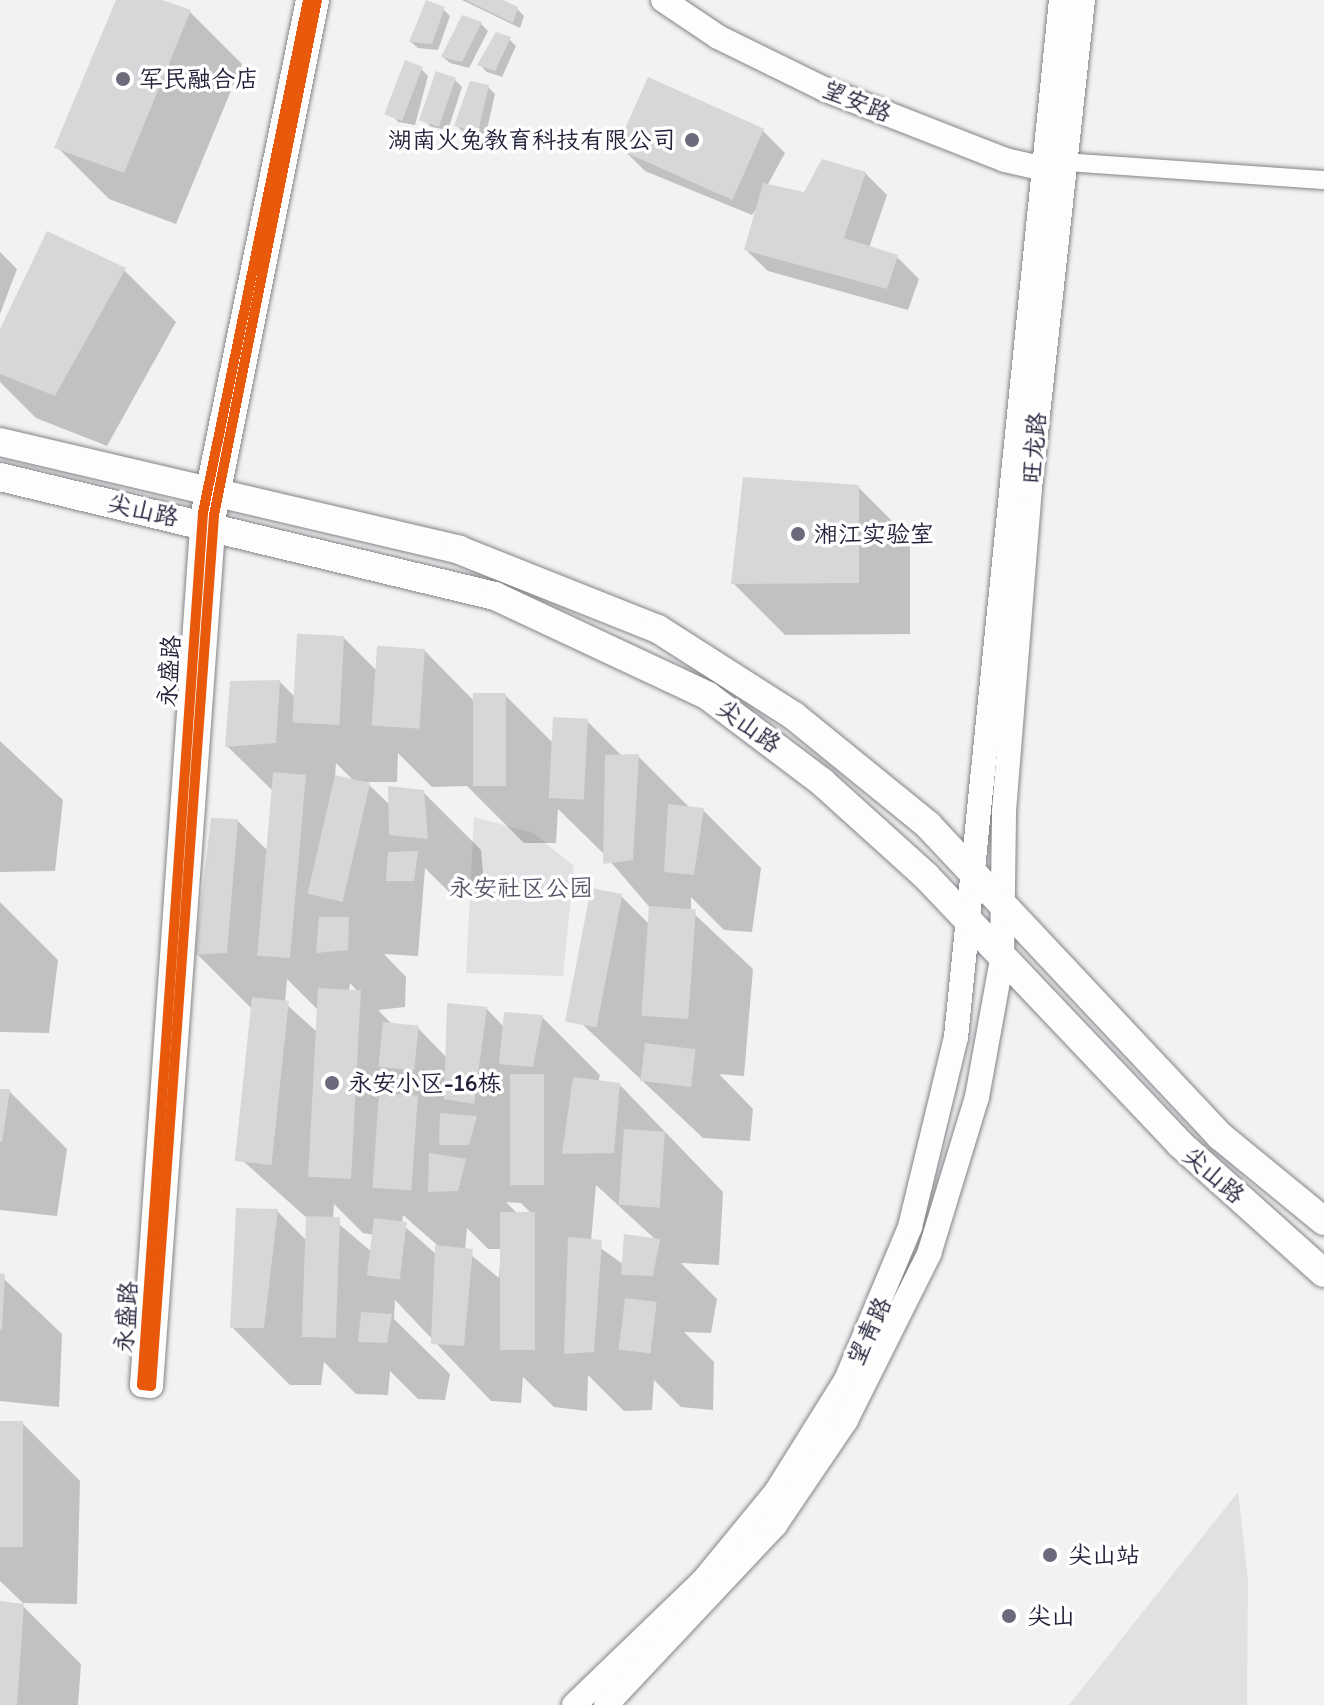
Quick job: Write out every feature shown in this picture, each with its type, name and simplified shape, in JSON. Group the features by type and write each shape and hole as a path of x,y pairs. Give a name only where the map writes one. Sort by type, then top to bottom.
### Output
{"main road":[{"name":"永盛路","path":"207,525 151,1386 142,1385 207,525 308,0"},
{"name":"永盛路","path":"212,492 317,0"},
{"name":"望安路","path":"663,0 776,68 1054,166"},
{"name":"望安路","path":"681,0 780,58 1054,166"},
{"name":"旺龙路","path":"1003,898 1054,166 1061,0"},
{"name":"旺龙路","path":"971,865 1054,166 1083,0"},
{"name":"尖山路","path":"0,442 459,550 628,613 794,716 971,865 1179,1094 1324,1221"},
{"name":"尖山路","path":"0,477 440,579 640,659 708,696 801,765 967,919 1180,1144 1324,1273"},
{"name":"望青路","path":"574,1705 741,1538 846,1380 894,1275 930,1154 956,1037 971,865"},
{"name":"望青路","path":"606,1705 775,1525 846,1420 897,1324 957,1167 992,1035 1002,955 1003,898"}],"street":[{"path":"1054,166 1324,180"}],"green space":[{"name":"永安社区公园","path":"474,817 533,833 574,866 563,976 466,973"},
{"path":"1238,1492 1248,1580 1247,1705 1069,1705"}],"building":[{"name":"军民融合店","path":"116,0 162,0 191,10 124,173 54,148"},
{"path":"426,0 445,7 432,44 409,42"},
{"path":"466,0 503,0 518,7 513,23"},
{"path":"462,15 482,22 462,62 441,57"},
{"path":"496,32 511,37 495,71 477,65"},
{"path":"405,60 423,67 402,121 384,114"},
{"path":"436,71 456,78 439,127 419,120"},
{"name":"湖南火兔教育科技有限公司","path":"648,77 764,129 732,200 616,148"},
{"path":"470,81 489,85 478,132 454,126"},
{"path":"822,159 866,172 844,238 898,255 887,289 744,250 763,183 804,192"},
{"path":"47,231 126,268 55,396 0,374 0,329"},
{"name":"湘江实验室","path":"743,477 859,485 859,583 731,584"},
{"path":"297,634 344,636 339,725 292,722"},
{"path":"377,646 425,649 419,729 372,725"},
{"path":"280,680 276,743 225,747 230,681"},
{"path":"473,693 506,693 506,786 473,786"},
{"path":"553,717 588,719 584,800 549,798"},
{"path":"639,754 633,860 603,864 605,755"},
{"path":"273,772 306,775 290,958 257,955"},
{"path":"335,775 370,783 343,902 308,894"},
{"path":"388,786 424,790 428,839 389,835"},
{"path":"668,804 704,808 694,875 664,872"},
{"path":"211,818 238,819 227,953 195,955"},
{"path":"418,851 414,881 386,881 388,852"},
{"path":"591,888 622,894 596,1028 565,1022"},
{"path":"649,906 696,909 688,1019 641,1016"},
{"path":"319,917 349,917 348,950 316,953"},
{"name":"永安小区-16栋","path":"318,988 361,990 351,1179 308,1177"},
{"path":"252,997 289,1001 272,1165 235,1161"},
{"path":"447,1003 487,1007 474,1104 444,1099"},
{"path":"504,1012 543,1015 533,1067 499,1064"},
{"path":"383,1022 419,1026 414,1071 378,1067"},
{"path":"645,1043 696,1049 691,1087 640,1081"},
{"path":"510,1074 544,1074 544,1185 510,1185"},
{"path":"573,1077 620,1083 614,1153 562,1154"},
{"path":"0,1089 10,1089 2,1142 0,1142"},
{"path":"379,1093 418,1096 411,1190 372,1188"},
{"path":"440,1113 477,1116 469,1145 439,1145"},
{"path":"624,1129 665,1132 660,1208 619,1205"},
{"path":"429,1153 466,1159 458,1191 428,1192"},
{"path":"236,1208 278,1209 264,1328 230,1328"},
{"path":"500,1212 535,1212 535,1350 500,1350"},
{"path":"306,1216 340,1217 336,1338 302,1337"},
{"path":"374,1218 407,1222 400,1280 367,1276"},
{"path":"624,1234 660,1239 653,1276 621,1275"},
{"path":"568,1237 602,1240 594,1352 564,1354"},
{"path":"435,1245 473,1249 464,1346 431,1344"},
{"path":"0,1273 5,1274 2,1329 0,1329"},
{"path":"625,1298 657,1302 650,1354 619,1350"},
{"path":"361,1312 392,1314 387,1343 358,1342"},
{"path":"0,1421 23,1421 23,1547 0,1547"},
{"path":"0,1601 24,1604 17,1705 0,1705"}],"cycle path":[{"path":"308,0 203,513 142,1385 151,1386 214,515 317,0"}],"place":[{"name":"军民融合店","path":"123,79"},
{"name":"湖南火兔教育科技有限公司","path":"692,140"},
{"name":"湘江实验室","path":"798,534"},
{"name":"永安小区-16栋","path":"332,1083"},
{"name":"尖山站","path":"1050,1555"},
{"name":"尖山","path":"1009,1616"}]}
